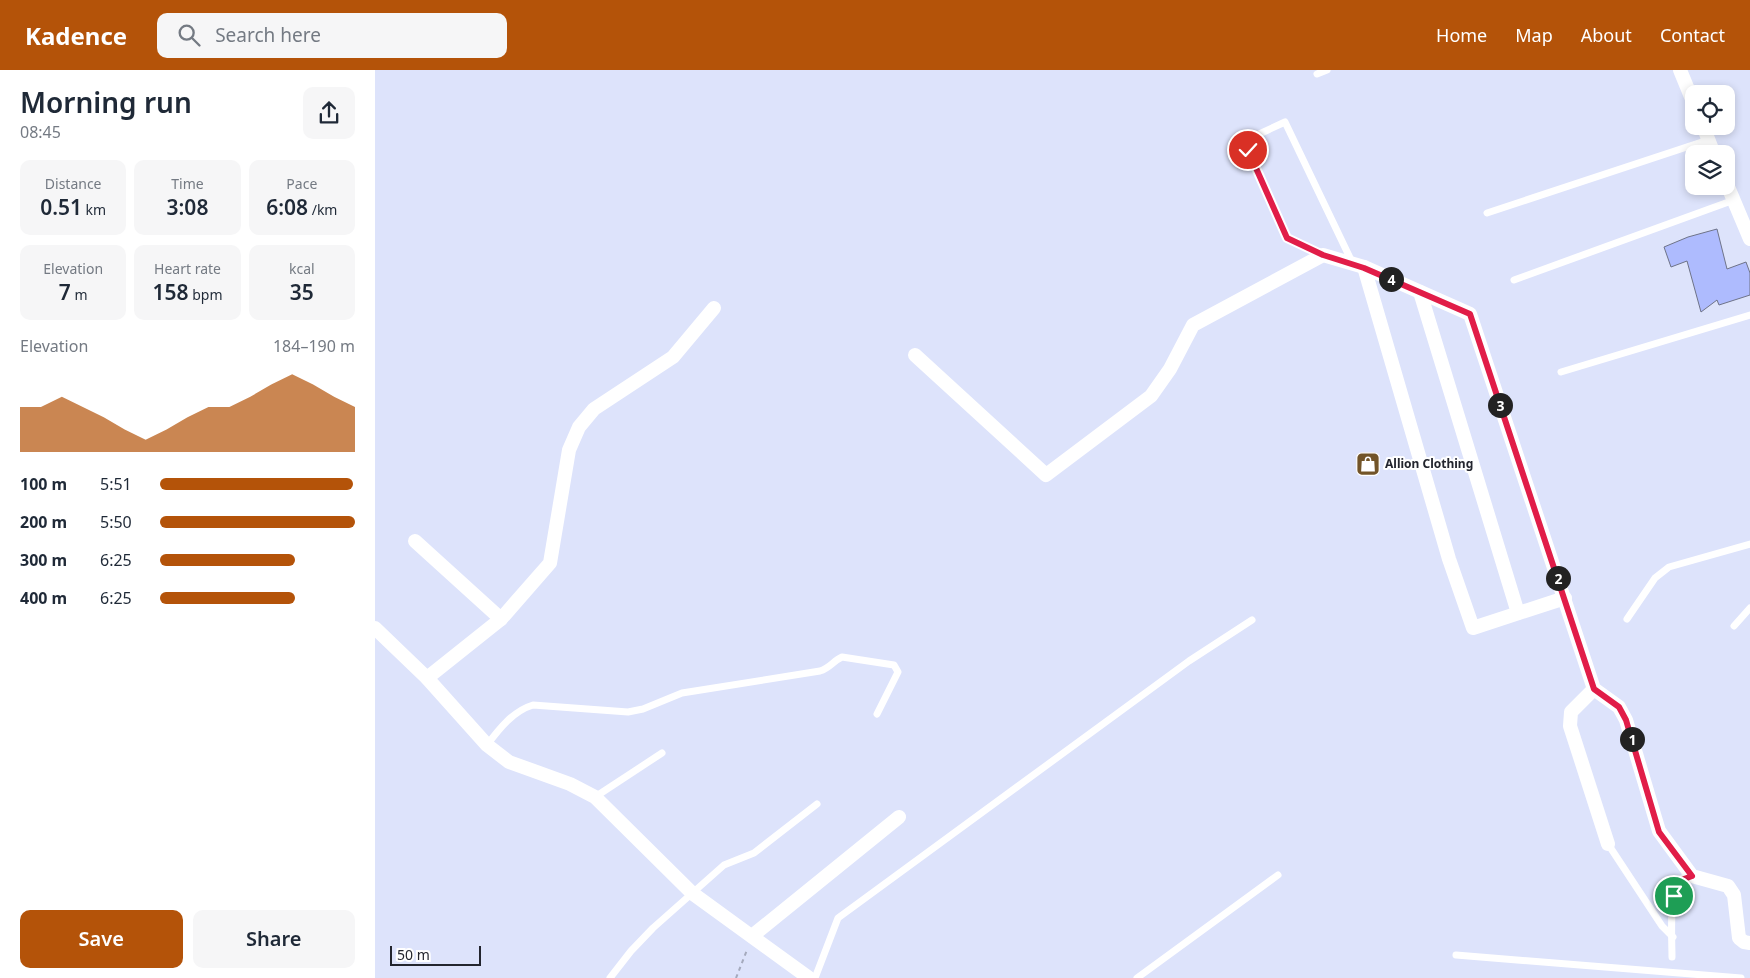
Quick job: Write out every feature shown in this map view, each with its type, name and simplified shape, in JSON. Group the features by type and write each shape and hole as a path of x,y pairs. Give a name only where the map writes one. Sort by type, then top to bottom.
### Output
{"street":[{"path":"1680,70 1686,85"},
{"path":"1706,135 1710,145"},
{"path":"1732,195 1750,238"},
{"path":"915,356 1046,475 1151,396 1170,369 1193,326 1323,255 1358,266 1470,314 1594,689 1619,707 1626,720 1659,832 1692,876 1729,886 1734,894 1739,938 1744,942 1750,943"},
{"path":"1358,266 1449,559 1473,628 1565,598"},
{"path":"1420,292 1519,613"},
{"path":"427,678 501,619 552,558 569,450 579,427 594,409 673,357 714,308"},
{"path":"415,541 501,619"},
{"path":"375,628 427,678 487,745 509,762 570,784 595,797 692,893 809,978"},
{"path":"1594,689 1571,712 1570,726 1608,844"},
{"path":"752,936 899,817"}],"lane":[{"path":"1317,74 1327,70"},
{"path":"1323,255 1287,238 1248,150 1249,141 1257,135 1285,122 1358,266"},
{"path":"1487,213 1708,140"},
{"path":"1515,280 1734,200"},
{"path":"1561,372 1750,316"},
{"path":"1627,619 1655,578 1669,567 1750,544"},
{"path":"1734,626 1750,608"},
{"path":"815,978 838,918 1189,661 1252,620"},
{"path":"487,745 500,728 515,714 523,708 533,705 628,712 643,709 682,693 820,671 830,668 836,660 842,657 894,665 897,672 877,714"},
{"path":"595,797 662,753"},
{"path":"610,978 636,945 724,865 754,853 817,804"},
{"path":"1608,844 1662,926 1673,937"},
{"path":"1137,978 1278,875"},
{"path":"1672,957 1677,884 1679,881 1692,876"},
{"path":"1456,955 1741,978"}],"path":[{"path":"736,978 752,936"}],"building":[{"path":"1717,229 1727,269 1746,262 1750,273 1750,295 1719,305 1717,300 1701,312 1687,261 1671,267 1664,247 1688,237"}],"place":[{"name":"Allion Clothing","path":"1368,464"}],"route":[{"path":"1248,150 1287,238 1323,255 1364,268 1470,314 1594,689 1619,707 1626,720 1659,832 1692,876 1679,881 1674,896"}]}
